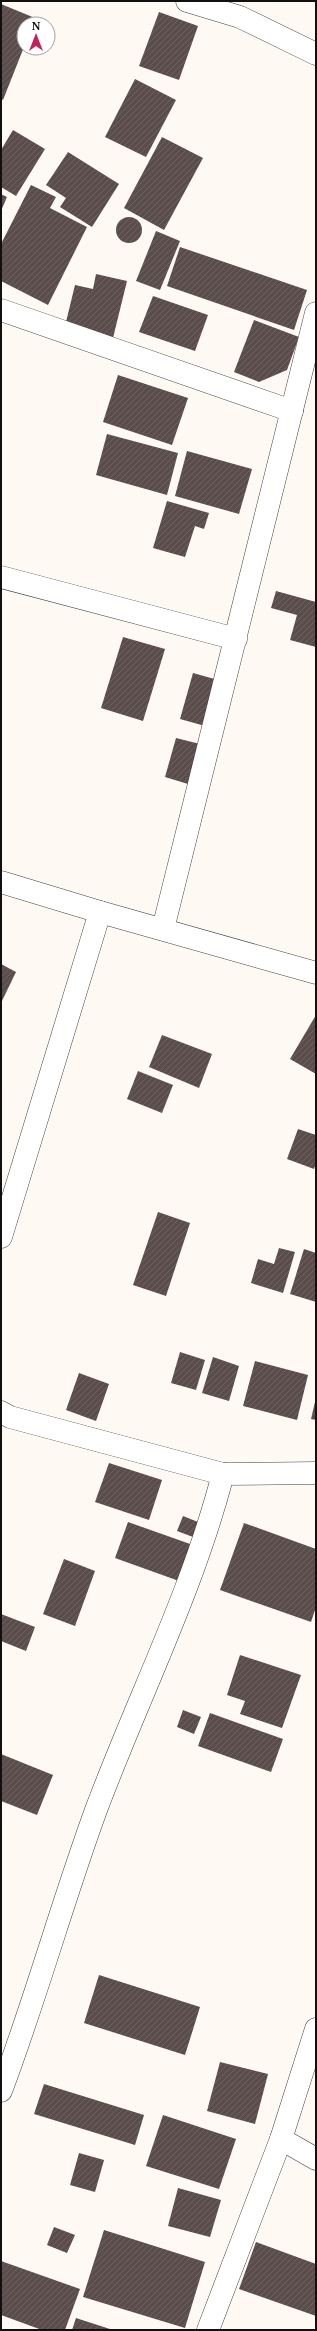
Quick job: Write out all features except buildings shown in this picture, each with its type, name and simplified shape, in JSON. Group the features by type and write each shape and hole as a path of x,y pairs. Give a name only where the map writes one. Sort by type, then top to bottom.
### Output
{"street":[{"path":"187,1 244,9 316,54"},
{"path":"1,310 292,411"},
{"path":"163,929 316,313"},
{"path":"1,577 236,639"},
{"path":"1,882 100,912 316,973"},
{"path":"1,1237 100,912"},
{"path":"1,1412 10,1416 223,1474 316,1473"},
{"path":"1,2091 96,1811 188,1582 215,1506 223,1474"},
{"path":"208,2330 281,2138 316,2029"},
{"path":"281,2138 316,2158"}]}
